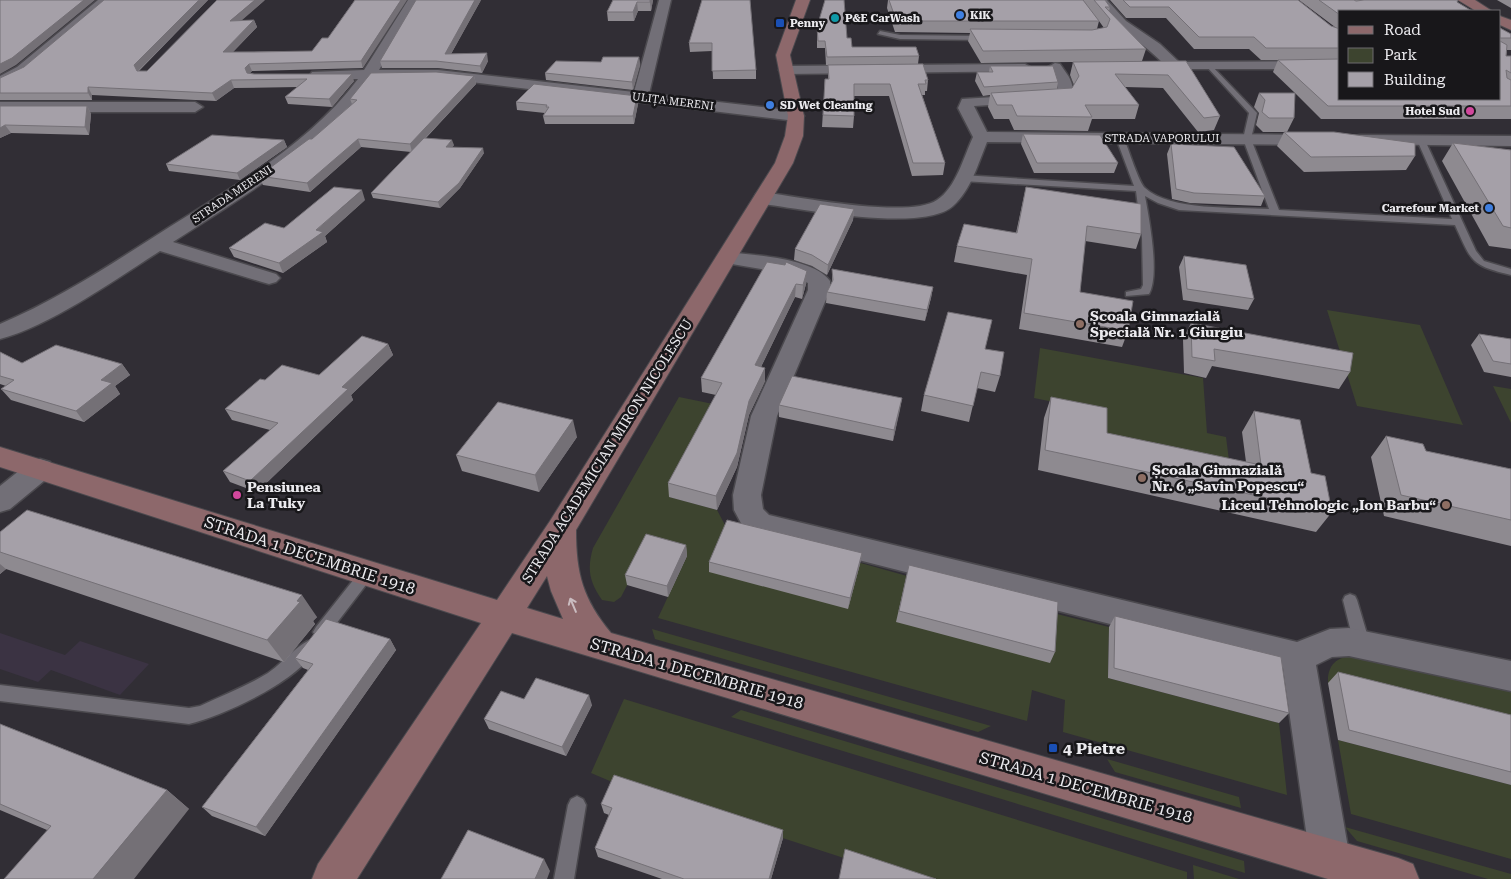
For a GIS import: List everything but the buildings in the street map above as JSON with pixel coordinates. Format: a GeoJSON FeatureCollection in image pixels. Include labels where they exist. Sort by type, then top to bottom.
{"type":"FeatureCollection","features":[{"type":"Feature","properties":{"kind":"street"},"geometry":{"type":"LineString","coordinates":[[0,82],[15,75],[106,0]]}},
{"type":"Feature","properties":{"kind":"street","name":"STRADA MERENI"},"geometry":{"type":"LineString","coordinates":[[0,332],[51,309],[157,244],[263,173],[312,136],[341,109],[371,74],[414,0]]}},
{"type":"Feature","properties":{"kind":"street"},"geometry":{"type":"LineString","coordinates":[[641,97],[665,0]]}},
{"type":"Feature","properties":{"kind":"street","name":"STRADA ACADEMICIAN MIRON NICOLESCU"},"geometry":{"type":"LineString","coordinates":[[333,879],[561,529],[763,198],[790,149],[796,116],[783,55],[803,0]]}},
{"type":"Feature","properties":{"kind":"street"},"geometry":{"type":"LineString","coordinates":[[1100,0],[1121,24],[1156,47],[1175,66]]}},
{"type":"Feature","properties":{"kind":"street"},"geometry":{"type":"LineString","coordinates":[[1465,0],[1483,10]]}},
{"type":"Feature","properties":{"kind":"street"},"geometry":{"type":"LineString","coordinates":[[1140,66],[1338,65]]}},
{"type":"Feature","properties":{"kind":"street"},"geometry":{"type":"LineString","coordinates":[[786,70],[1075,67]]}},
{"type":"Feature","properties":{"kind":"street"},"geometry":{"type":"LineString","coordinates":[[763,198],[894,213],[918,213],[933,210],[945,203],[962,178],[981,137],[966,108],[968,102],[1063,97],[1067,93],[1068,87],[1055,68]]}},
{"type":"Feature","properties":{"kind":"street","name":"ULIȚA MERENI"},"geometry":{"type":"LineString","coordinates":[[304,75],[445,75],[796,116]]}},
{"type":"Feature","properties":{"kind":"street"},"geometry":{"type":"LineString","coordinates":[[0,107],[195,108]]}},
{"type":"Feature","properties":{"kind":"street","name":"STRADA VAPORULUI"},"geometry":{"type":"LineString","coordinates":[[981,137],[1511,141]]}},
{"type":"Feature","properties":{"kind":"street"},"geometry":{"type":"LineString","coordinates":[[157,244],[269,278]]}},
{"type":"Feature","properties":{"kind":"street"},"geometry":{"type":"LineString","coordinates":[[726,258],[799,270],[819,281],[819,290],[764,416],[747,495],[747,506],[754,521],[1298,657],[1335,642],[1362,644],[1511,676]]}},
{"type":"Feature","properties":{"kind":"street","name":"STRADA 1 DECEMBRIE 1918"},"geometry":{"type":"LineString","coordinates":[[0,457],[504,616],[1398,879]]}},
{"type":"Feature","properties":{"kind":"street"},"geometry":{"type":"LineString","coordinates":[[0,501],[40,470]]}},
{"type":"Feature","properties":{"kind":"street"},"geometry":{"type":"LineString","coordinates":[[561,529],[560,566],[568,594],[582,623],[600,644]]}},
{"type":"Feature","properties":{"kind":"street"},"geometry":{"type":"LineString","coordinates":[[1298,657],[1330,859]]}},
{"type":"Feature","properties":{"kind":"lane"},"geometry":{"type":"LineString","coordinates":[[880,32],[900,37],[990,38]]}},
{"type":"Feature","properties":{"kind":"lane"},"geometry":{"type":"LineString","coordinates":[[1209,66],[1253,113],[1248,139],[1275,212]]}},
{"type":"Feature","properties":{"kind":"lane"},"geometry":{"type":"LineString","coordinates":[[1120,138],[1140,189],[1147,238],[1148,285],[1142,294],[1130,294]]}},
{"type":"Feature","properties":{"kind":"lane"},"geometry":{"type":"LineString","coordinates":[[1421,140],[1472,252],[1481,263],[1511,272]]}},
{"type":"Feature","properties":{"kind":"lane"},"geometry":{"type":"LineString","coordinates":[[962,178],[1140,189],[1161,201],[1179,207],[1459,222]]}},
{"type":"Feature","properties":{"kind":"lane"},"geometry":{"type":"LineString","coordinates":[[0,693],[195,715],[291,668],[367,573]]}},
{"type":"Feature","properties":{"kind":"lane"},"geometry":{"type":"LineString","coordinates":[[1350,600],[1362,644]]}},
{"type":"Feature","properties":{"kind":"lane"},"geometry":{"type":"LineString","coordinates":[[564,879],[577,805]]}},
{"type":"Feature","properties":{"kind":"shaded area"},"geometry":{"type":"Polygon","coordinates":[[[0,633],[65,655],[80,641],[149,664],[120,695],[51,670],[38,682],[0,669],[0,633]]]}},
{"type":"Feature","properties":{"kind":"green space"},"geometry":{"type":"Polygon","coordinates":[[[1327,310],[1420,325],[1463,425],[1357,406],[1327,310]]]}},
{"type":"Feature","properties":{"kind":"green space"},"geometry":{"type":"Polygon","coordinates":[[[1040,348],[1203,378],[1207,433],[1226,437],[1231,476],[1106,450],[1107,413],[1034,398],[1040,348]]]}},
{"type":"Feature","properties":{"kind":"green space"},"geometry":{"type":"Polygon","coordinates":[[[1493,386],[1511,389],[1511,423],[1493,386]]]}},
{"type":"Feature","properties":{"kind":"green space"},"geometry":{"type":"Polygon","coordinates":[[[679,397],[718,405],[670,497],[717,510],[725,525],[907,576],[897,622],[1053,613],[1109,627],[1108,678],[1279,723],[1287,795],[1063,732],[1065,700],[1032,690],[1027,721],[658,618],[687,556],[648,545],[621,597],[614,602],[602,600],[594,587],[590,575],[593,548],[679,397]]]}},
{"type":"Feature","properties":{"kind":"green space"},"geometry":{"type":"Polygon","coordinates":[[[652,629],[991,726],[978,732],[655,639],[652,629]]]}},
{"type":"Feature","properties":{"kind":"green space"},"geometry":{"type":"Polygon","coordinates":[[[1357,655],[1511,690],[1511,733],[1509,728],[1328,683],[1330,670],[1335,662],[1345,657],[1357,655]]]}},
{"type":"Feature","properties":{"kind":"green space"},"geometry":{"type":"Polygon","coordinates":[[[624,699],[1187,872],[1187,879],[908,879],[617,784],[591,773],[624,699]]]}},
{"type":"Feature","properties":{"kind":"green space"},"geometry":{"type":"Polygon","coordinates":[[[741,710],[1244,861],[1245,873],[731,717],[741,710]]]}},
{"type":"Feature","properties":{"kind":"green space"},"geometry":{"type":"Polygon","coordinates":[[[1338,740],[1511,785],[1511,859],[1351,814],[1338,740]]]}},
{"type":"Feature","properties":{"kind":"green space"},"geometry":{"type":"Polygon","coordinates":[[[1107,759],[1239,797],[1241,808],[1115,772],[1107,759]]]}},
{"type":"Feature","properties":{"kind":"green space"},"geometry":{"type":"Polygon","coordinates":[[[1345,827],[1511,874],[1511,879],[1488,879],[1357,841],[1345,827]]]}},
{"type":"Feature","properties":{"kind":"green space"},"geometry":{"type":"Polygon","coordinates":[[[1193,865],[1239,879],[1194,879],[1193,865]]]}},
{"type":"Feature","properties":{"kind":"place","name":"KiK"},"geometry":{"type":"Point","coordinates":[960,15]}},
{"type":"Feature","properties":{"kind":"place","name":"P&E CarWash"},"geometry":{"type":"Point","coordinates":[835,18]}},
{"type":"Feature","properties":{"kind":"place","name":"Penny"},"geometry":{"type":"Point","coordinates":[780,23]}},
{"type":"Feature","properties":{"kind":"place","name":"SD Wet Cleaning"},"geometry":{"type":"Point","coordinates":[770,105]}},
{"type":"Feature","properties":{"kind":"place","name":"Hotel Sud"},"geometry":{"type":"Point","coordinates":[1470,111]}},
{"type":"Feature","properties":{"kind":"place","name":"Carrefour Market"},"geometry":{"type":"Point","coordinates":[1489,208]}},
{"type":"Feature","properties":{"kind":"place","name":"Școala Gimnazială Specială Nr. 1 Giurgiu"},"geometry":{"type":"Point","coordinates":[1080,324]}},
{"type":"Feature","properties":{"kind":"place","name":"Școala Gimnazială Nr. 6 „Savin Popescu“"},"geometry":{"type":"Point","coordinates":[1142,478]}},
{"type":"Feature","properties":{"kind":"place","name":"Pensiunea La Tuky"},"geometry":{"type":"Point","coordinates":[237,495]}},
{"type":"Feature","properties":{"kind":"place","name":"Liceul Tehnologic „Ion Barbu“"},"geometry":{"type":"Point","coordinates":[1446,505]}},
{"type":"Feature","properties":{"kind":"place","name":"4 Pietre"},"geometry":{"type":"Point","coordinates":[1053,748]}}]}
